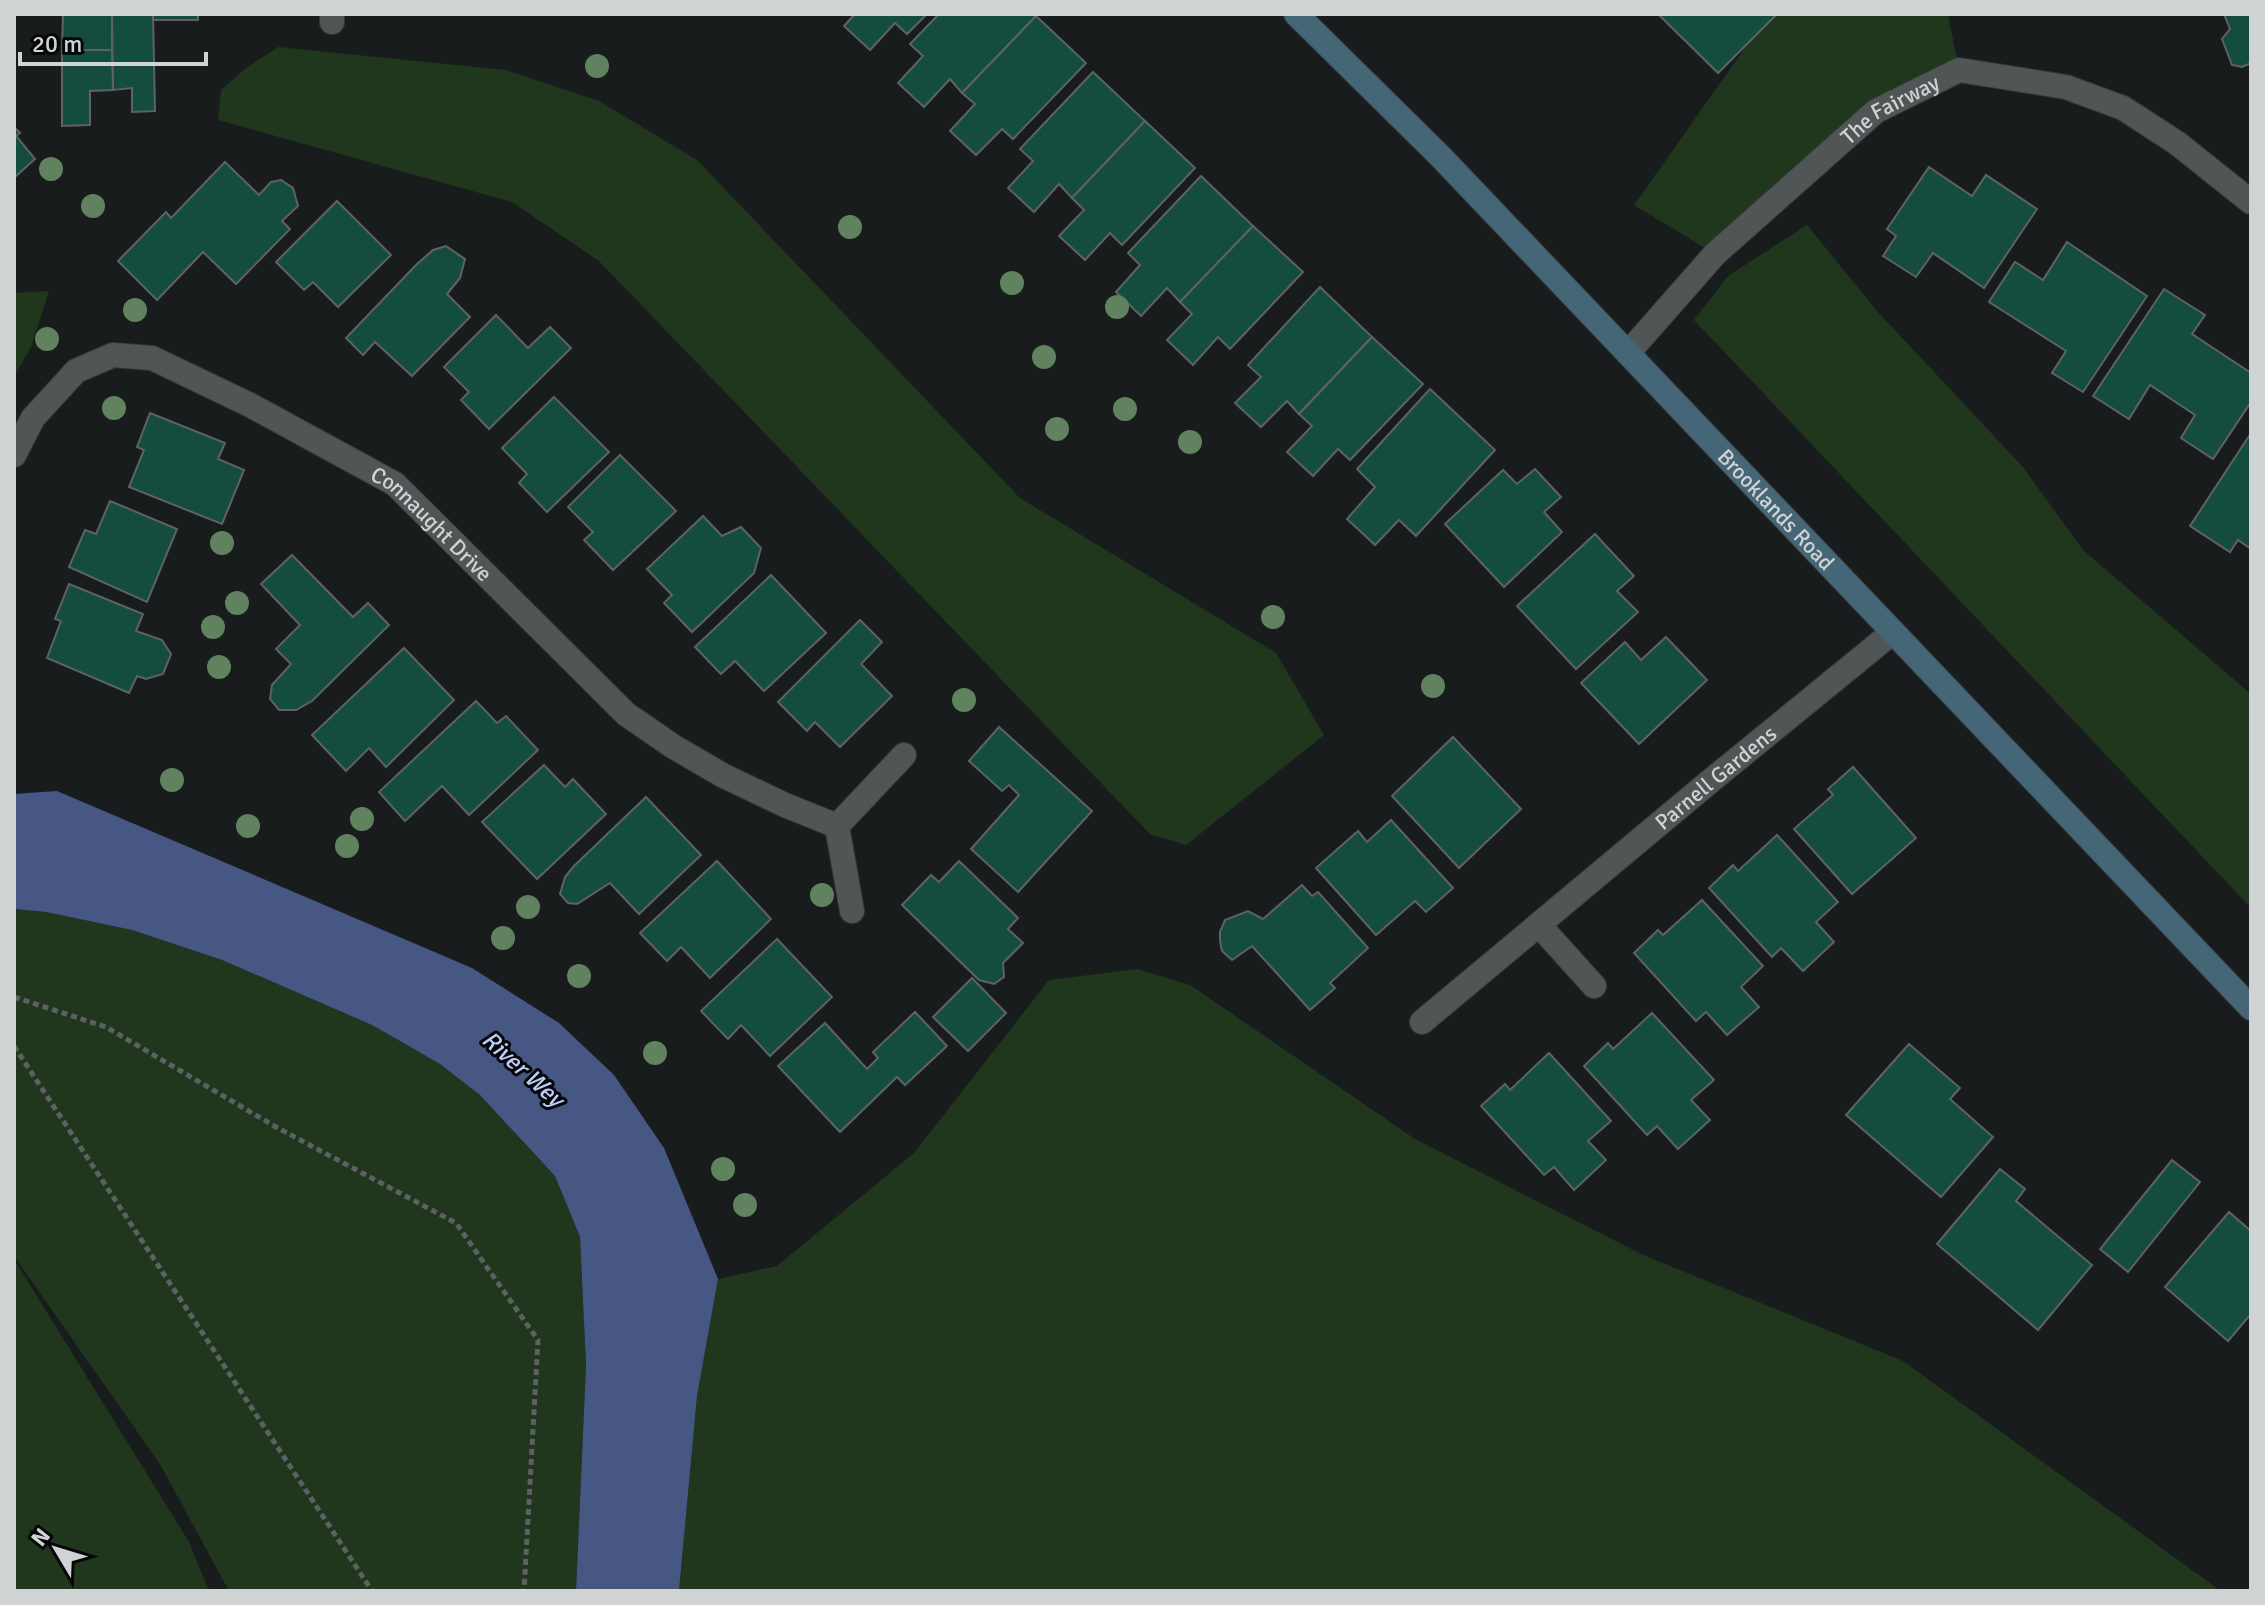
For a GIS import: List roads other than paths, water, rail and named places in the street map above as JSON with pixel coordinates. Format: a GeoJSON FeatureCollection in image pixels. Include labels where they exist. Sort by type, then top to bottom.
{"type":"FeatureCollection","features":[{"type":"Feature","properties":{"kind":"main road","name":"Brooklands Road"},"geometry":{"type":"LineString","coordinates":[[1296,14],[1441,157],[2251,1008]]}},
{"type":"Feature","properties":{"kind":"street","name":"The Fairway"},"geometry":{"type":"LineString","coordinates":[[1628,353],[1715,254],[1876,111],[1959,70],[2066,87],[2123,108],[2177,143],[2251,202]]}},
{"type":"Feature","properties":{"kind":"street","name":"Connaught Drive"},"geometry":{"type":"LineString","coordinates":[[14,455],[33,418],[76,371],[113,355],[152,358],[250,405],[395,484],[626,714],[724,776],[837,826]]}},
{"type":"Feature","properties":{"kind":"street","name":"Parnell Gardens"},"geometry":{"type":"LineString","coordinates":[[1422,1022],[1893,632]]}},
{"type":"Feature","properties":{"kind":"street"},"geometry":{"type":"LineString","coordinates":[[852,911],[837,826],[904,755]]}},
{"type":"Feature","properties":{"kind":"street"},"geometry":{"type":"LineString","coordinates":[[1539,925],[1594,986]]}},
{"type":"Feature","properties":{"kind":"water","name":"River Wey"},"geometry":{"type":"Polygon","coordinates":[[[57,791],[472,968],[559,1023],[614,1075],[664,1148],[718,1279],[697,1396],[679,1591],[576,1591],[586,1365],[580,1237],[555,1176],[480,1095],[440,1064],[372,1025],[222,960],[132,930],[46,912],[14,909],[14,794],[57,791]]]}}]}
